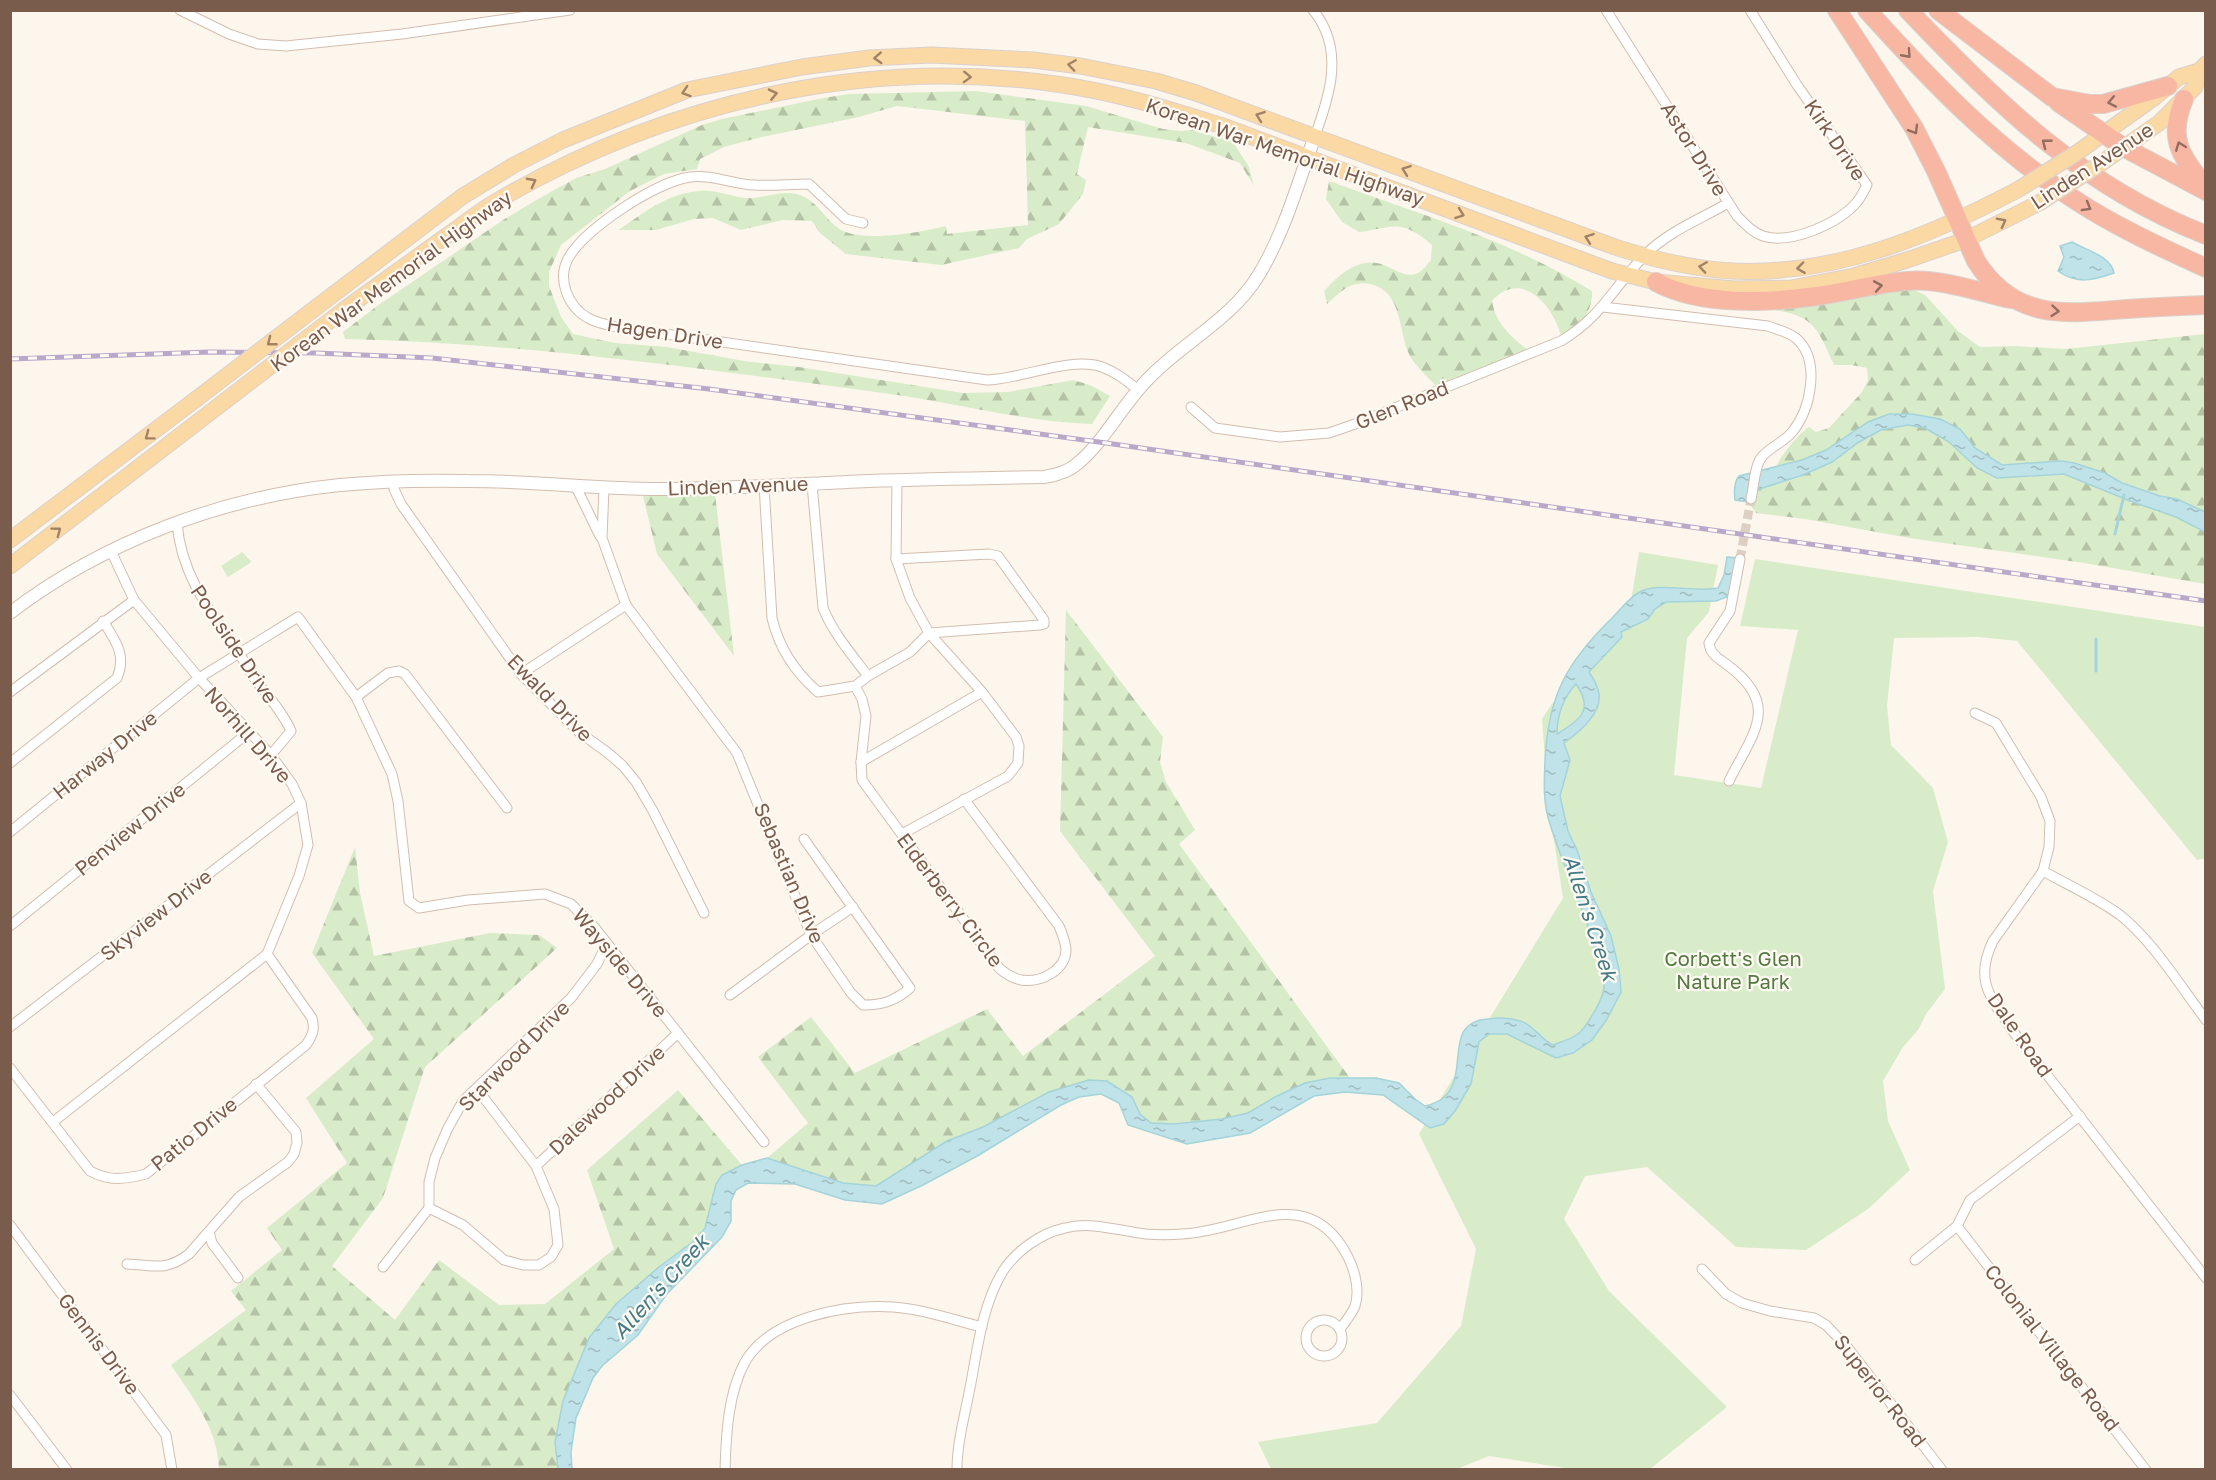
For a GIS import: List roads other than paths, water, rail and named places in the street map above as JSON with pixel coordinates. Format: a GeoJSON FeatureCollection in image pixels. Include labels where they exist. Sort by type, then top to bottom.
{"type":"FeatureCollection","features":[{"type":"Feature","properties":{"kind":"highway"},"geometry":{"type":"LineString","coordinates":[[1837,10],[1914,128],[1936,171],[1965,240],[1984,274],[1994,284],[2018,301],[2033,308],[2063,312],[2205,305]]}},
{"type":"Feature","properties":{"kind":"highway"},"geometry":{"type":"LineString","coordinates":[[1867,10],[1919,68],[2018,159],[2072,198],[2140,238],[2205,268]]}},
{"type":"Feature","properties":{"kind":"highway"},"geometry":{"type":"LineString","coordinates":[[1908,10],[1981,86],[2060,154],[2115,191],[2186,228],[2205,235]]}},
{"type":"Feature","properties":{"kind":"highway"},"geometry":{"type":"LineString","coordinates":[[1938,10],[2052,97],[2123,147],[2205,189]]}},
{"type":"Feature","properties":{"kind":"highway"},"geometry":{"type":"LineString","coordinates":[[2052,97],[2103,104],[2168,86]]}},
{"type":"Feature","properties":{"kind":"highway"},"geometry":{"type":"LineString","coordinates":[[2184,99],[2177,116],[2175,132],[2179,148],[2205,189]]}},
{"type":"Feature","properties":{"kind":"highway"},"geometry":{"type":"LineString","coordinates":[[1656,282],[1672,291],[1752,301],[1815,296],[1908,280],[1940,283],[2018,301]]}},
{"type":"Feature","properties":{"kind":"main road","name":"Korean War Memorial Highway"},"geometry":{"type":"LineString","coordinates":[[10,540],[463,196],[514,165],[563,140],[687,90],[802,67],[869,58],[978,56],[1069,65],[1156,81],[1315,136],[1615,247],[1680,264],[1730,271],[1800,269],[1831,264],[1885,249],[1957,221]]}},
{"type":"Feature","properties":{"kind":"main road","name":"Linden Avenue"},"geometry":{"type":"LineString","coordinates":[[1957,221],[2019,189],[2104,134],[2179,77],[2202,68]]}},
{"type":"Feature","properties":{"kind":"main road","name":"Linden Avenue"},"geometry":{"type":"LineString","coordinates":[[1965,240],[2039,203],[2159,123],[2195,87],[2202,68]]}},
{"type":"Feature","properties":{"kind":"main road","name":"Korean War Memorial Highway"},"geometry":{"type":"LineString","coordinates":[[10,566],[345,309],[493,203],[584,155],[651,127],[722,106],[798,88],[874,78],[947,76],[1061,84],[1098,91],[1166,108],[1307,157],[1625,276],[1656,282],[1734,289],[1791,288],[1854,276],[1965,240]]}},
{"type":"Feature","properties":{"kind":"street"},"geometry":{"type":"LineString","coordinates":[[180,10],[258,44],[286,46],[402,34],[570,10]]}},
{"type":"Feature","properties":{"kind":"street"},"geometry":{"type":"LineString","coordinates":[[1313,10],[1325,30],[1330,45],[1333,73],[1315,136]]}},
{"type":"Feature","properties":{"kind":"street","name":"Astor Drive"},"geometry":{"type":"LineString","coordinates":[[1606,10],[1728,203],[1663,240],[1644,255]]}},
{"type":"Feature","properties":{"kind":"street","name":"Kirk Drive"},"geometry":{"type":"LineString","coordinates":[[1728,203],[1749,229],[1778,238],[1793,237],[1829,223],[1845,213],[1859,200],[1867,185],[1797,85],[1750,10]]}},
{"type":"Feature","properties":{"kind":"street","name":"Linden Avenue"},"geometry":{"type":"LineString","coordinates":[[10,613],[54,583],[111,551],[177,523],[283,493],[340,485],[469,481],[658,489],[1057,475],[1072,468],[1090,452],[1138,390],[1165,363],[1228,312],[1244,296],[1269,256],[1315,136]]}},
{"type":"Feature","properties":{"kind":"street","name":"Hagen Drive"},"geometry":{"type":"LineString","coordinates":[[863,223],[846,219],[809,184],[753,185],[690,177],[645,195],[602,224],[569,257],[564,269],[563,280],[569,298],[579,312],[589,319],[616,327],[987,380],[1006,379],[1086,364],[1113,372],[1138,390]]}},
{"type":"Feature","properties":{"kind":"street","name":"Glen Road"},"geometry":{"type":"LineString","coordinates":[[1191,407],[1215,428],[1280,437],[1329,433],[1561,341],[1587,324],[1603,308],[1625,276],[1644,255]]}},
{"type":"Feature","properties":{"kind":"street"},"geometry":{"type":"LineString","coordinates":[[1603,308],[1768,326],[1789,333],[1803,346],[1810,362],[1811,387],[1801,417],[1789,436],[1762,458],[1752,496]]}},
{"type":"Feature","properties":{"kind":"street"},"geometry":{"type":"LineString","coordinates":[[897,480],[896,559],[910,598],[929,633],[982,692],[1017,737],[1020,754],[1014,770],[1008,776],[902,834]]}},
{"type":"Feature","properties":{"kind":"street","name":"Ewald Drive"},"geometry":{"type":"LineString","coordinates":[[394,482],[394,489],[401,504],[521,674],[579,732],[623,766],[636,782],[704,913]]}},
{"type":"Feature","properties":{"kind":"street"},"geometry":{"type":"LineString","coordinates":[[812,484],[823,608],[827,619],[868,676]]}},
{"type":"Feature","properties":{"kind":"street"},"geometry":{"type":"LineString","coordinates":[[764,485],[772,618],[775,630],[804,681],[818,692],[855,686],[910,651],[929,633],[1044,624],[1044,620],[998,556],[989,554],[896,559]]}},
{"type":"Feature","properties":{"kind":"street","name":"Sebastian Drive"},"geometry":{"type":"LineString","coordinates":[[576,487],[602,538],[626,605],[738,753],[811,935],[851,993],[863,1005],[888,1003],[897,999],[910,988],[804,839]]}},
{"type":"Feature","properties":{"kind":"street","name":"Sebastian Drive"},"geometry":{"type":"LineString","coordinates":[[602,538],[604,488]]}},
{"type":"Feature","properties":{"kind":"street","name":"Poolside Drive"},"geometry":{"type":"LineString","coordinates":[[177,523],[178,538],[188,573],[199,596],[285,718],[291,731],[271,756]]}},
{"type":"Feature","properties":{"kind":"street","name":"Norhill Drive"},"geometry":{"type":"LineString","coordinates":[[53,1122],[267,954],[299,876],[308,844],[301,803],[292,784],[271,756],[199,678],[134,600],[111,551]]}},
{"type":"Feature","properties":{"kind":"street"},"geometry":{"type":"LineString","coordinates":[[1729,782],[1754,736],[1758,721],[1757,706],[1749,684],[1716,657],[1710,650],[1709,643],[1730,611],[1740,559]]}},
{"type":"Feature","properties":{"kind":"street"},"geometry":{"type":"LineString","coordinates":[[10,692],[134,600]]}},
{"type":"Feature","properties":{"kind":"street"},"geometry":{"type":"LineString","coordinates":[[521,674],[626,605]]}},
{"type":"Feature","properties":{"kind":"street","name":"Wayside Drive"},"geometry":{"type":"LineString","coordinates":[[238,652],[298,617],[356,697],[392,774],[398,801],[409,901],[420,908],[478,899],[545,894],[571,904],[595,928],[764,1142]]}},
{"type":"Feature","properties":{"kind":"street"},"geometry":{"type":"LineString","coordinates":[[10,764],[117,678],[122,668],[120,648],[103,621]]}},
{"type":"Feature","properties":{"kind":"street","name":"Harway Drive"},"geometry":{"type":"LineString","coordinates":[[10,832],[199,678],[238,652]]}},
{"type":"Feature","properties":{"kind":"street"},"geometry":{"type":"LineString","coordinates":[[356,697],[388,673],[399,671],[405,674],[507,808]]}},
{"type":"Feature","properties":{"kind":"street","name":"Elderberry Circle"},"geometry":{"type":"LineString","coordinates":[[855,686],[862,699],[866,716],[861,762],[862,780],[1000,969],[1022,980],[1035,980],[1048,976],[1064,960],[1066,949],[1059,926],[964,799]]}},
{"type":"Feature","properties":{"kind":"street"},"geometry":{"type":"LineString","coordinates":[[861,762],[982,692]]}},
{"type":"Feature","properties":{"kind":"street","name":"Dale Road"},"geometry":{"type":"LineString","coordinates":[[1975,713],[1996,723],[2041,797],[2047,810],[2051,832],[2043,871],[1993,940],[1985,961],[1984,982],[1989,996],[2012,1030],[2205,1278]]}},
{"type":"Feature","properties":{"kind":"street","name":"Penview Drive"},"geometry":{"type":"LineString","coordinates":[[10,926],[249,732]]}},
{"type":"Feature","properties":{"kind":"street","name":"Skyview Drive"},"geometry":{"type":"LineString","coordinates":[[10,1027],[301,803]]}},
{"type":"Feature","properties":{"kind":"street"},"geometry":{"type":"LineString","coordinates":[[2043,871],[2118,913],[2130,923],[2149,944],[2205,1020]]}},
{"type":"Feature","properties":{"kind":"street"},"geometry":{"type":"LineString","coordinates":[[730,995],[811,935],[853,908]]}},
{"type":"Feature","properties":{"kind":"street","name":"Starwood Drive"},"geometry":{"type":"LineString","coordinates":[[429,1208],[429,1182],[435,1158],[463,1101],[571,998],[597,964],[607,943]]}},
{"type":"Feature","properties":{"kind":"street","name":"Patio Drive"},"geometry":{"type":"LineString","coordinates":[[10,1068],[90,1171],[102,1178],[115,1180],[146,1174],[256,1083],[306,1045],[312,1036],[314,1027],[312,1018],[267,954]]}},
{"type":"Feature","properties":{"kind":"street","name":"Dalewood Drive"},"geometry":{"type":"LineString","coordinates":[[536,1166],[678,1033]]}},
{"type":"Feature","properties":{"kind":"street"},"geometry":{"type":"LineString","coordinates":[[127,1264],[161,1268],[171,1266],[189,1254],[239,1197],[288,1162],[294,1154],[297,1143],[296,1132],[256,1083]]}},
{"type":"Feature","properties":{"kind":"street"},"geometry":{"type":"LineString","coordinates":[[383,1267],[429,1208],[463,1225],[504,1260],[539,1265],[551,1257],[558,1245],[554,1209],[536,1166],[477,1089]]}},
{"type":"Feature","properties":{"kind":"street"},"geometry":{"type":"LineString","coordinates":[[1915,1260],[1957,1226],[1970,1200],[2080,1116]]}},
{"type":"Feature","properties":{"kind":"street"},"geometry":{"type":"LineString","coordinates":[[957,1470],[958,1447],[982,1327],[1003,1271],[1032,1243],[1065,1228],[1083,1225],[1104,1226],[1146,1234],[1186,1234],[1207,1231],[1267,1215],[1298,1216],[1319,1224],[1341,1245],[1353,1270],[1357,1288],[1355,1306],[1340,1329],[1342,1341],[1337,1351],[1321,1356],[1315,1354],[1307,1345],[1309,1327],[1319,1320],[1332,1321],[1340,1329]]}},
{"type":"Feature","properties":{"kind":"street","name":"Gennis Drive"},"geometry":{"type":"LineString","coordinates":[[10,1225],[166,1435],[172,1470]]}},
{"type":"Feature","properties":{"kind":"street","name":"Colonial Village Road"},"geometry":{"type":"LineString","coordinates":[[1957,1226],[2146,1470]]}},
{"type":"Feature","properties":{"kind":"street"},"geometry":{"type":"LineString","coordinates":[[209,1232],[212,1243],[238,1278]]}},
{"type":"Feature","properties":{"kind":"street","name":"Superior Road"},"geometry":{"type":"LineString","coordinates":[[1702,1269],[1726,1294],[1742,1303],[1770,1311],[1814,1318],[1826,1325],[1848,1348],[1942,1470]]}},
{"type":"Feature","properties":{"kind":"street"},"geometry":{"type":"LineString","coordinates":[[726,1470],[732,1404],[745,1362],[756,1348],[789,1325],[837,1310],[868,1306],[896,1307],[982,1327]]}},
{"type":"Feature","properties":{"kind":"street"},"geometry":{"type":"LineString","coordinates":[[10,1395],[67,1470]]}},
{"type":"Feature","properties":{"kind":"water"},"geometry":{"type":"Polygon","coordinates":[[[2072,242],[2103,258],[2112,267],[2114,273],[2099,278],[2079,280],[2058,271],[2064,257],[2060,246],[2072,242]]]}},
{"type":"Feature","properties":{"kind":"water"},"geometry":{"type":"Polygon","coordinates":[[[1889,414],[1912,414],[1940,419],[1960,429],[1975,448],[2002,465],[2061,461],[2074,463],[2105,473],[2122,483],[2160,496],[2177,499],[2205,512],[2205,532],[2176,517],[2064,474],[1997,478],[1977,468],[1949,442],[1925,428],[1908,425],[1881,430],[1859,442],[1832,462],[1803,475],[1750,492],[1748,502],[1735,500],[1736,481],[1739,476],[1802,460],[1826,450],[1868,422],[1889,414]]]}},
{"type":"Feature","properties":{"kind":"water","name":"Allen's Creek"},"geometry":{"type":"Polygon","coordinates":[[[1727,557],[1738,558],[1731,591],[1727,597],[1716,601],[1666,602],[1655,609],[1648,619],[1621,632],[1622,637],[1589,672],[1598,691],[1597,709],[1588,722],[1564,743],[1570,760],[1560,796],[1568,831],[1591,892],[1611,936],[1619,969],[1621,992],[1607,1019],[1592,1040],[1573,1053],[1556,1058],[1507,1034],[1489,1034],[1479,1042],[1471,1084],[1455,1111],[1444,1124],[1430,1128],[1383,1095],[1345,1092],[1314,1096],[1250,1133],[1187,1144],[1128,1125],[1119,1103],[1101,1094],[1079,1097],[1061,1105],[979,1155],[882,1204],[845,1200],[795,1184],[748,1183],[736,1190],[731,1201],[731,1221],[722,1237],[666,1295],[638,1335],[602,1366],[593,1378],[576,1418],[571,1452],[572,1469],[558,1469],[555,1442],[563,1401],[589,1338],[616,1304],[659,1267],[698,1238],[705,1228],[716,1184],[722,1175],[742,1165],[767,1158],[843,1183],[876,1186],[947,1141],[983,1127],[1049,1092],[1089,1080],[1107,1081],[1132,1097],[1140,1114],[1151,1123],[1174,1124],[1222,1119],[1248,1113],[1305,1083],[1330,1078],[1376,1078],[1399,1083],[1425,1106],[1442,1099],[1452,1087],[1463,1032],[1472,1023],[1488,1019],[1516,1020],[1529,1025],[1553,1045],[1578,1034],[1598,1005],[1604,984],[1588,926],[1546,809],[1544,777],[1547,738],[1555,699],[1571,666],[1583,650],[1635,595],[1646,590],[1665,587],[1718,588],[1724,575],[1727,557]],[[1576,684],[1564,701],[1557,734],[1582,714],[1584,701],[1576,684]]]}},
{"type":"Feature","properties":{"kind":"waterway"},"geometry":{"type":"LineString","coordinates":[[2115,534],[2124,495]]}},
{"type":"Feature","properties":{"kind":"waterway"},"geometry":{"type":"LineString","coordinates":[[2096,639],[2096,671]]}},
{"type":"Feature","properties":{"kind":"tunnel"},"geometry":{"type":"LineString","coordinates":[[1740,559],[1751,499]]}},
{"type":"Feature","properties":{"kind":"railway"},"geometry":{"type":"LineString","coordinates":[[10,359],[210,352],[316,353],[432,358],[709,389],[1106,443],[2206,601]]}},
{"type":"Feature","properties":{"kind":"park label","name":"Corbett's Glen Nature Park"},"geometry":{"type":"Point","coordinates":[1733,970]}}]}
